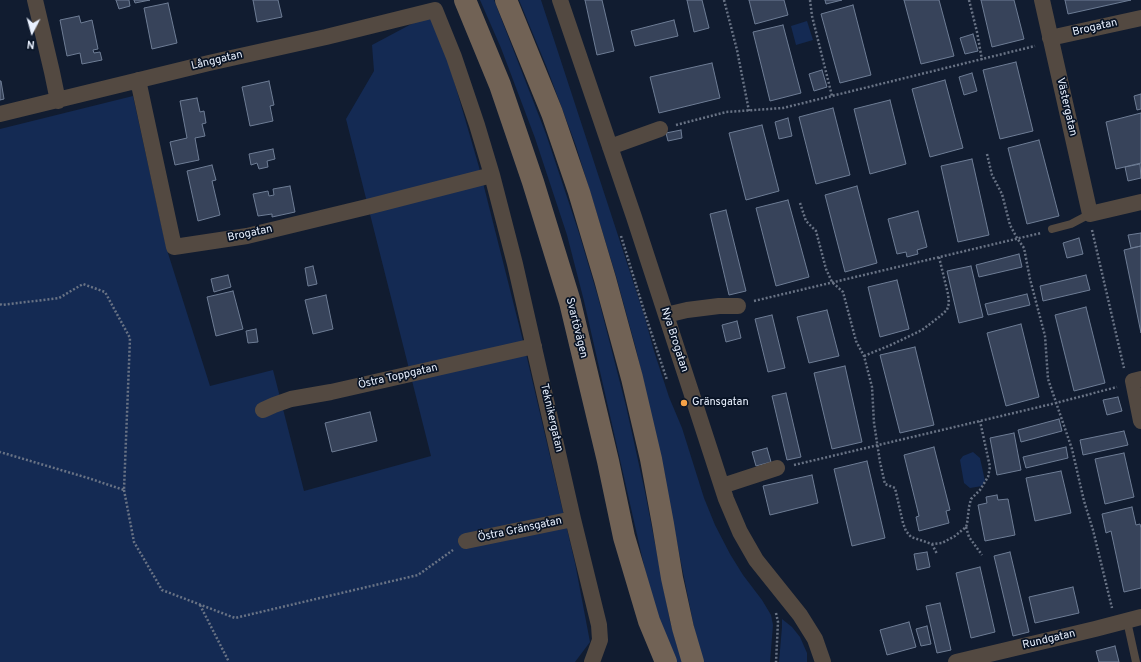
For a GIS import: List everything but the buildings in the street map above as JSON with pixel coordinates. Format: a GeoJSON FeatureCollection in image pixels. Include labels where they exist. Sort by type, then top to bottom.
{"type":"FeatureCollection","features":[{"type":"Feature","properties":{"kind":"main road","name":"Svartövägen"},"geometry":{"type":"LineString","coordinates":[[465,0],[500,85],[533,182],[570,302],[608,461],[624,537],[649,620],[666,662]]}},
{"type":"Feature","properties":{"kind":"main road"},"geometry":{"type":"LineString","coordinates":[[506,0],[552,113],[605,279],[632,378],[651,459],[672,578],[683,628],[693,662]]}},
{"type":"Feature","properties":{"kind":"street"},"geometry":{"type":"LineString","coordinates":[[35,0],[58,101]]}},
{"type":"Feature","properties":{"kind":"street","name":"Nya Brogatan"},"geometry":{"type":"LineString","coordinates":[[560,0],[634,217],[722,486],[740,532],[756,560],[800,615],[815,639],[823,662]]}},
{"type":"Feature","properties":{"kind":"street","name":"Västergatan"},"geometry":{"type":"LineString","coordinates":[[1042,0],[1046,42],[1090,214]]}},
{"type":"Feature","properties":{"kind":"street","name":"Långgatan"},"geometry":{"type":"LineString","coordinates":[[0,114],[434,10]]}},
{"type":"Feature","properties":{"kind":"street","name":"Teknikergatan"},"geometry":{"type":"LineString","coordinates":[[434,10],[454,57],[477,125],[492,174],[515,264],[573,519],[599,625],[600,640],[592,662]]}},
{"type":"Feature","properties":{"kind":"street","name":"Brogatan"},"geometry":{"type":"LineString","coordinates":[[1046,42],[1141,18]]}},
{"type":"Feature","properties":{"kind":"street","name":"Brogatan"},"geometry":{"type":"LineString","coordinates":[[138,80],[174,247],[247,236],[371,206],[492,174]]}},
{"type":"Feature","properties":{"kind":"street"},"geometry":{"type":"LineString","coordinates":[[610,147],[660,129]]}},
{"type":"Feature","properties":{"kind":"street"},"geometry":{"type":"LineString","coordinates":[[1090,214],[1141,202]]}},
{"type":"Feature","properties":{"kind":"street"},"geometry":{"type":"LineString","coordinates":[[666,315],[687,310],[719,306],[738,306]]}},
{"type":"Feature","properties":{"kind":"street","name":"Östra Toppgatan"},"geometry":{"type":"LineString","coordinates":[[263,410],[291,399],[331,392],[534,346]]}},
{"type":"Feature","properties":{"kind":"street"},"geometry":{"type":"LineString","coordinates":[[1132,382],[1141,421]]}},
{"type":"Feature","properties":{"kind":"street"},"geometry":{"type":"LineString","coordinates":[[722,486],[777,468]]}},
{"type":"Feature","properties":{"kind":"street","name":"Östra Gränsgatan"},"geometry":{"type":"LineString","coordinates":[[466,541],[573,519]]}},
{"type":"Feature","properties":{"kind":"street","name":"Rundgatan"},"geometry":{"type":"LineString","coordinates":[[956,662],[1134,619]]}},
{"type":"Feature","properties":{"kind":"lane"},"geometry":{"type":"LineString","coordinates":[[1052,230],[1071,224],[1090,214]]}},
{"type":"Feature","properties":{"kind":"lane"},"geometry":{"type":"LineString","coordinates":[[1134,619],[1136,662]]}},
{"type":"Feature","properties":{"kind":"path"},"geometry":{"type":"LineString","coordinates":[[724,0],[737,50],[749,111]]}},
{"type":"Feature","properties":{"kind":"path"},"geometry":{"type":"LineString","coordinates":[[810,0],[812,16],[832,96]]}},
{"type":"Feature","properties":{"kind":"path"},"geometry":{"type":"LineString","coordinates":[[969,0],[982,60]]}},
{"type":"Feature","properties":{"kind":"path"},"geometry":{"type":"LineString","coordinates":[[660,129],[726,112],[783,108],[982,60],[1046,42]]}},
{"type":"Feature","properties":{"kind":"path"},"geometry":{"type":"LineString","coordinates":[[987,154],[992,175],[1002,194],[1010,225],[1024,248],[1045,336],[1048,379],[1072,448],[1084,501],[1093,530],[1113,612]]}},
{"type":"Feature","properties":{"kind":"path"},"geometry":{"type":"LineString","coordinates":[[800,203],[806,221],[816,231],[826,269],[832,282],[843,292],[856,341],[864,356],[872,387],[874,423],[885,484],[895,488],[906,531],[911,537],[932,544],[947,541],[956,536],[966,527]]}},
{"type":"Feature","properties":{"kind":"path"},"geometry":{"type":"LineString","coordinates":[[777,468],[1110,390],[1132,382],[1125,372],[1090,214]]}},
{"type":"Feature","properties":{"kind":"path"},"geometry":{"type":"LineString","coordinates":[[738,306],[751,301],[1052,230]]}},
{"type":"Feature","properties":{"kind":"path"},"geometry":{"type":"LineString","coordinates":[[864,356],[922,330],[947,310],[949,304],[948,294],[938,257]]}},
{"type":"Feature","properties":{"kind":"path"},"geometry":{"type":"LineString","coordinates":[[0,304],[59,298],[83,284],[105,292],[130,338],[124,490],[134,542],[162,590],[235,618],[418,575],[466,541]]}},
{"type":"Feature","properties":{"kind":"path"},"geometry":{"type":"LineString","coordinates":[[980,421],[990,467],[988,477],[980,490],[971,499],[966,527],[969,537],[982,555]]}},
{"type":"Feature","properties":{"kind":"path"},"geometry":{"type":"LineString","coordinates":[[0,452],[124,490]]}},
{"type":"Feature","properties":{"kind":"path"},"geometry":{"type":"LineString","coordinates":[[932,544],[937,554]]}},
{"type":"Feature","properties":{"kind":"path"},"geometry":{"type":"LineString","coordinates":[[200,605],[229,662]]}},
{"type":"Feature","properties":{"kind":"shaded area"},"geometry":{"type":"Polygon","coordinates":[[[480,0],[494,0],[546,134],[579,233],[598,297],[626,406],[645,492],[670,621],[683,662],[674,662],[650,592],[584,301],[567,235],[535,138],[501,48],[480,0]]]}},
{"type":"Feature","properties":{"kind":"shaded area"},"geometry":{"type":"Polygon","coordinates":[[[519,0],[541,0],[645,318],[669,397],[682,428],[704,498],[715,525],[730,554],[771,615],[773,625],[770,662],[703,662],[696,637],[667,493],[665,476],[636,349],[616,276],[576,146],[547,68],[519,0]]]}},
{"type":"Feature","properties":{"kind":"shaded area"},"geometry":{"type":"Polygon","coordinates":[[[434,12],[479,167],[524,345],[575,563],[590,642],[575,662],[0,662],[0,129],[133,96],[167,250],[210,386],[273,370],[304,491],[431,456],[346,119],[374,71],[372,45],[434,12]]]}},
{"type":"Feature","properties":{"kind":"shaded area"},"geometry":{"type":"Polygon","coordinates":[[[807,21],[813,40],[796,45],[791,26],[807,21]]]}},
{"type":"Feature","properties":{"kind":"shaded area"},"geometry":{"type":"Polygon","coordinates":[[[973,452],[980,458],[985,481],[982,486],[970,488],[964,483],[960,460],[963,456],[973,452]]]}},
{"type":"Feature","properties":{"kind":"shaded area"},"geometry":{"type":"Polygon","coordinates":[[[782,619],[792,627],[800,637],[807,653],[807,662],[779,662],[782,619]]]}},
{"type":"Feature","properties":{"kind":"place","name":"Gränsgatan"},"geometry":{"type":"Point","coordinates":[684,403]}}]}
